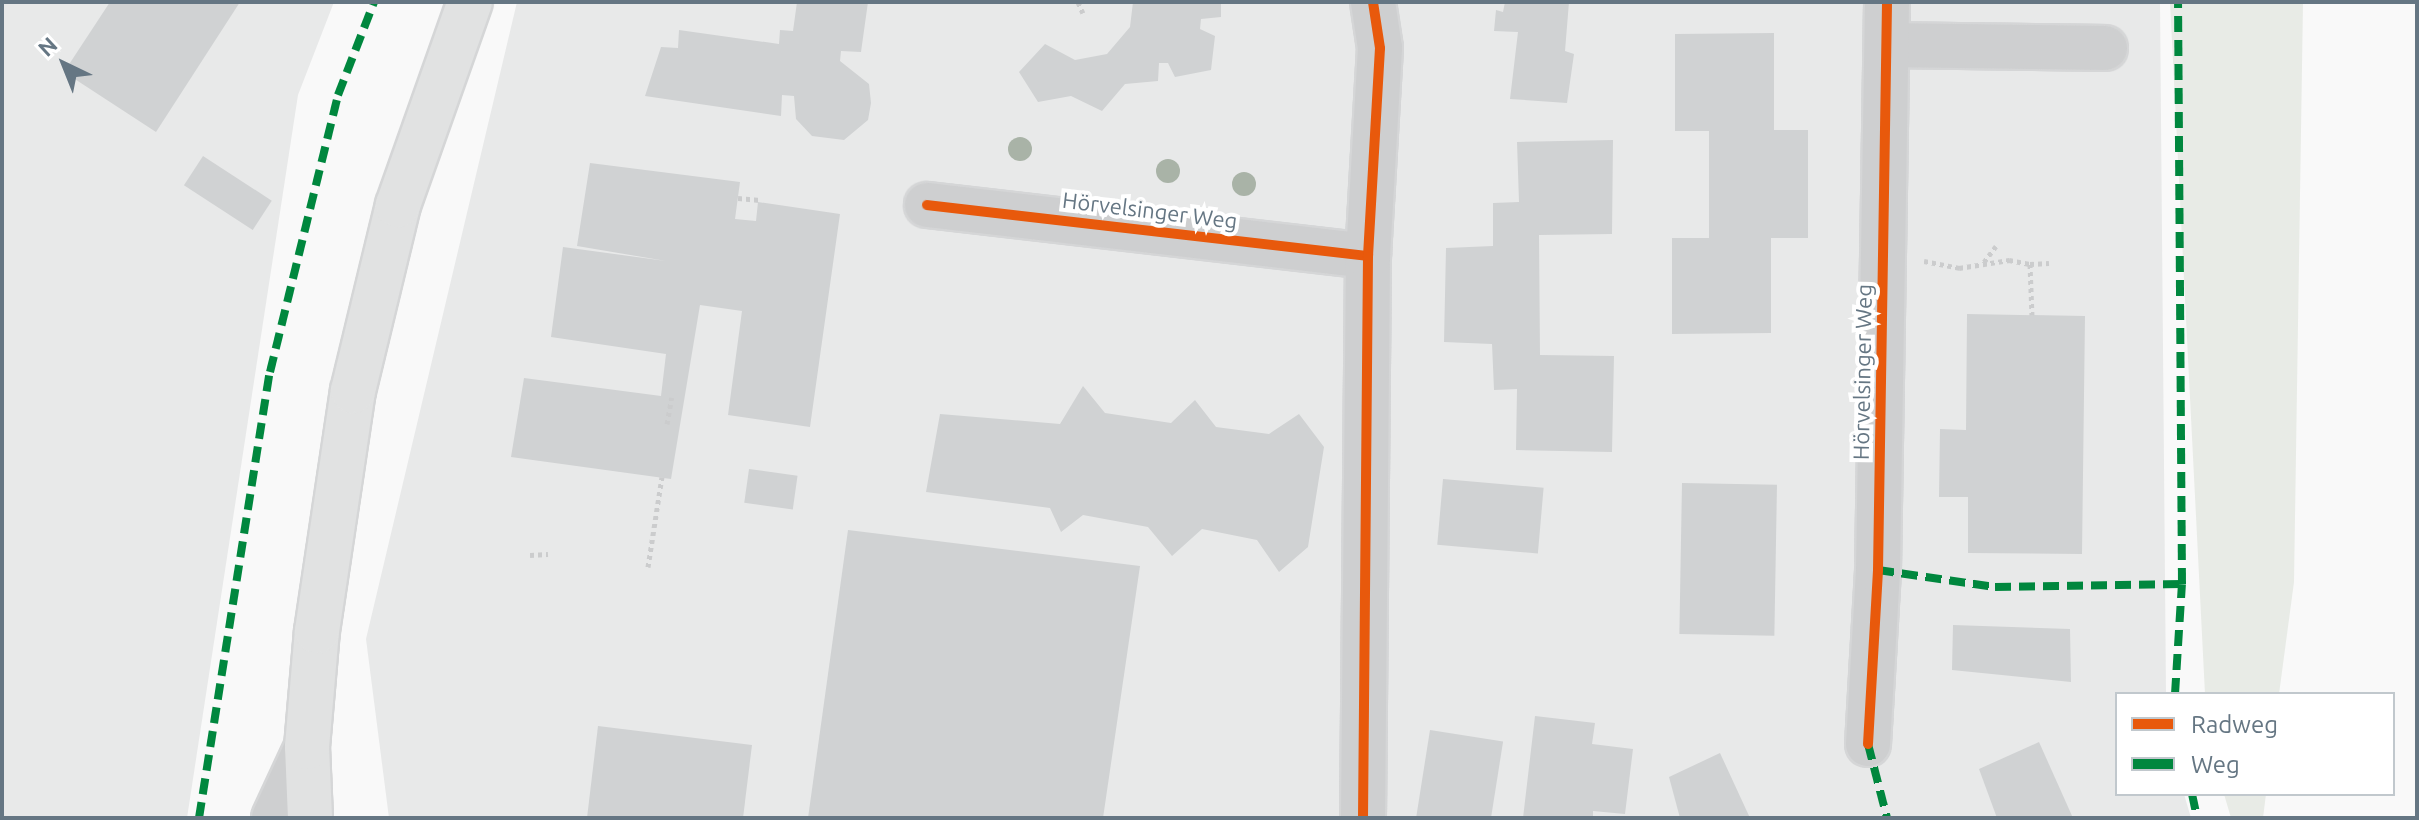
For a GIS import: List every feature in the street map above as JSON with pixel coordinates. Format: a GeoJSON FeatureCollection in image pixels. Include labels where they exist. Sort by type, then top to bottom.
{"type":"FeatureCollection","features":[{"type":"Feature","properties":{"kind":"main road"},"geometry":{"type":"LineString","coordinates":[[310,818],[307,747],[317,631],[353,391],[398,205],[470,2]]}},
{"type":"Feature","properties":{"kind":"street"},"geometry":{"type":"LineString","coordinates":[[1363,818],[1368,256],[1380,48],[1373,2]]}},
{"type":"Feature","properties":{"kind":"street","name":"Hörvelsinger Weg"},"geometry":{"type":"LineString","coordinates":[[1868,744],[1884,244],[1887,2]]}},
{"type":"Feature","properties":{"kind":"street"},"geometry":{"type":"LineString","coordinates":[[1888,45],[2105,48]]}},
{"type":"Feature","properties":{"kind":"street","name":"Hörvelsinger Weg"},"geometry":{"type":"LineString","coordinates":[[927,205],[1368,256]]}},
{"type":"Feature","properties":{"kind":"street"},"geometry":{"type":"LineString","coordinates":[[274,818],[307,747]]}},
{"type":"Feature","properties":{"kind":"path"},"geometry":{"type":"LineString","coordinates":[[1078,2],[1083,13]]}},
{"type":"Feature","properties":{"kind":"path"},"geometry":{"type":"LineString","coordinates":[[738,198],[760,200]]}},
{"type":"Feature","properties":{"kind":"path"},"geometry":{"type":"LineString","coordinates":[[1884,244],[1911,248],[1930,266],[2049,263]]}},
{"type":"Feature","properties":{"kind":"path"},"geometry":{"type":"LineString","coordinates":[[1983,263],[1996,246]]}},
{"type":"Feature","properties":{"kind":"path"},"geometry":{"type":"LineString","coordinates":[[2030,264],[2032,315]]}},
{"type":"Feature","properties":{"kind":"path"},"geometry":{"type":"LineString","coordinates":[[667,424],[672,397]]}},
{"type":"Feature","properties":{"kind":"path"},"geometry":{"type":"LineString","coordinates":[[648,567],[662,477]]}},
{"type":"Feature","properties":{"kind":"path"},"geometry":{"type":"LineString","coordinates":[[530,555],[548,554]]}},
{"type":"Feature","properties":{"kind":"shaded area"},"geometry":{"type":"Polygon","coordinates":[[[2,2],[334,2],[298,95],[187,818],[2,818],[2,2]]]}},
{"type":"Feature","properties":{"kind":"shaded area"},"geometry":{"type":"Polygon","coordinates":[[[517,2],[2160,2],[2166,692],[2115,692],[2115,796],[2185,796],[2191,818],[389,818],[366,639],[517,2]]]}},
{"type":"Feature","properties":{"kind":"shaded area"},"geometry":{"type":"Polygon","coordinates":[[[2170,2],[2303,2],[2294,582],[2279,692],[2205,692],[2170,2]]]}},
{"type":"Feature","properties":{"kind":"shaded area"},"geometry":{"type":"Polygon","coordinates":[[[2225,796],[2266,796],[2263,818],[2231,818],[2225,796]]]}},
{"type":"Feature","properties":{"kind":"building"},"geometry":{"type":"Polygon","coordinates":[[[110,2],[240,2],[156,132],[64,72],[110,2]]]}},
{"type":"Feature","properties":{"kind":"building"},"geometry":{"type":"Polygon","coordinates":[[[797,2],[868,2],[861,52],[841,51],[840,61],[869,84],[871,103],[868,120],[844,140],[812,136],[796,119],[794,96],[782,95],[781,116],[645,96],[661,47],[678,48],[679,30],[779,44],[780,30],[793,31],[797,2]]]}},
{"type":"Feature","properties":{"kind":"building"},"geometry":{"type":"Polygon","coordinates":[[[1133,2],[1221,2],[1221,17],[1201,19],[1200,29],[1215,36],[1211,70],[1175,77],[1168,63],[1159,63],[1158,81],[1125,84],[1102,111],[1071,96],[1038,102],[1019,72],[1045,44],[1075,60],[1107,54],[1130,27],[1133,2]]]}},
{"type":"Feature","properties":{"kind":"building"},"geometry":{"type":"Polygon","coordinates":[[[1505,2],[1569,2],[1565,51],[1574,54],[1567,103],[1510,99],[1518,32],[1494,31],[1496,10],[1503,12],[1505,2]]]}},
{"type":"Feature","properties":{"kind":"building"},"geometry":{"type":"Polygon","coordinates":[[[1774,33],[1774,130],[1808,130],[1808,238],[1771,238],[1771,333],[1672,334],[1672,238],[1709,238],[1709,131],[1675,131],[1675,34],[1774,33]]]}},
{"type":"Feature","properties":{"kind":"building"},"geometry":{"type":"Polygon","coordinates":[[[1613,140],[1612,234],[1539,235],[1540,355],[1614,356],[1612,452],[1516,450],[1517,389],[1494,390],[1492,344],[1444,342],[1446,248],[1493,246],[1493,203],[1519,202],[1517,142],[1613,140]]]}},
{"type":"Feature","properties":{"kind":"building"},"geometry":{"type":"Polygon","coordinates":[[[203,156],[272,201],[253,230],[184,185],[203,156]]]}},
{"type":"Feature","properties":{"kind":"building"},"geometry":{"type":"Polygon","coordinates":[[[590,163],[740,182],[735,219],[756,221],[758,202],[840,214],[810,427],[728,415],[742,311],[700,305],[671,479],[511,457],[524,378],[661,396],[666,354],[551,337],[563,247],[666,261],[577,246],[590,163]]]}},
{"type":"Feature","properties":{"kind":"building"},"geometry":{"type":"Polygon","coordinates":[[[1967,314],[2085,316],[2082,554],[1968,553],[1968,497],[1939,497],[1940,429],[1966,430],[1967,314]]]}},
{"type":"Feature","properties":{"kind":"building"},"geometry":{"type":"Polygon","coordinates":[[[1083,386],[1105,413],[1171,423],[1195,400],[1216,427],[1269,434],[1299,414],[1324,447],[1308,547],[1279,572],[1257,540],[1202,529],[1172,556],[1148,527],[1083,515],[1061,532],[1050,508],[926,492],[940,414],[1060,424],[1083,386]]]}},
{"type":"Feature","properties":{"kind":"building"},"geometry":{"type":"Polygon","coordinates":[[[749,469],[798,476],[793,509],[744,503],[749,469]]]}},
{"type":"Feature","properties":{"kind":"building"},"geometry":{"type":"Polygon","coordinates":[[[1443,479],[1544,488],[1538,554],[1437,545],[1443,479]]]}},
{"type":"Feature","properties":{"kind":"building"},"geometry":{"type":"Polygon","coordinates":[[[1682,483],[1777,485],[1774,636],[1679,634],[1682,483]]]}},
{"type":"Feature","properties":{"kind":"building"},"geometry":{"type":"Polygon","coordinates":[[[848,530],[1140,566],[1103,818],[808,818],[848,530]]]}},
{"type":"Feature","properties":{"kind":"building"},"geometry":{"type":"Polygon","coordinates":[[[1953,625],[2070,629],[2071,682],[1952,670],[1953,625]]]}},
{"type":"Feature","properties":{"kind":"building"},"geometry":{"type":"Polygon","coordinates":[[[1535,716],[1595,723],[1592,744],[1633,749],[1625,814],[1593,811],[1593,818],[1523,818],[1535,716]]]}},
{"type":"Feature","properties":{"kind":"building"},"geometry":{"type":"Polygon","coordinates":[[[598,726],[752,745],[743,818],[587,818],[598,726]]]}},
{"type":"Feature","properties":{"kind":"building"},"geometry":{"type":"Polygon","coordinates":[[[1430,730],[1503,742],[1491,818],[1416,818],[1430,730]]]}},
{"type":"Feature","properties":{"kind":"building"},"geometry":{"type":"Polygon","coordinates":[[[2039,742],[2073,818],[1997,818],[1979,769],[2039,742]]]}},
{"type":"Feature","properties":{"kind":"building"},"geometry":{"type":"Polygon","coordinates":[[[1720,753],[1750,818],[1680,818],[1669,777],[1720,753]]]}},
{"type":"Feature","properties":{"kind":"marked path"},"geometry":{"type":"LineString","coordinates":[[199,818],[270,372],[338,95],[374,2]]}},
{"type":"Feature","properties":{"kind":"marked path"},"geometry":{"type":"LineString","coordinates":[[2175,692],[2182,584],[2178,2]]}},
{"type":"Feature","properties":{"kind":"marked path"},"geometry":{"type":"LineString","coordinates":[[1878,570],[1995,587],[2182,584]]}},
{"type":"Feature","properties":{"kind":"marked path"},"geometry":{"type":"LineString","coordinates":[[1868,744],[1887,818]]}},
{"type":"Feature","properties":{"kind":"marked path"},"geometry":{"type":"LineString","coordinates":[[2192,796],[2197,818]]}},
{"type":"Feature","properties":{"kind":"cycle path"},"geometry":{"type":"LineString","coordinates":[[1363,818],[1368,256],[1380,48],[1373,2]]}},
{"type":"Feature","properties":{"kind":"cycle path"},"geometry":{"type":"LineString","coordinates":[[1868,744],[1878,570],[1887,2]]}},
{"type":"Feature","properties":{"kind":"cycle path"},"geometry":{"type":"LineString","coordinates":[[927,205],[1368,256]]}}]}
